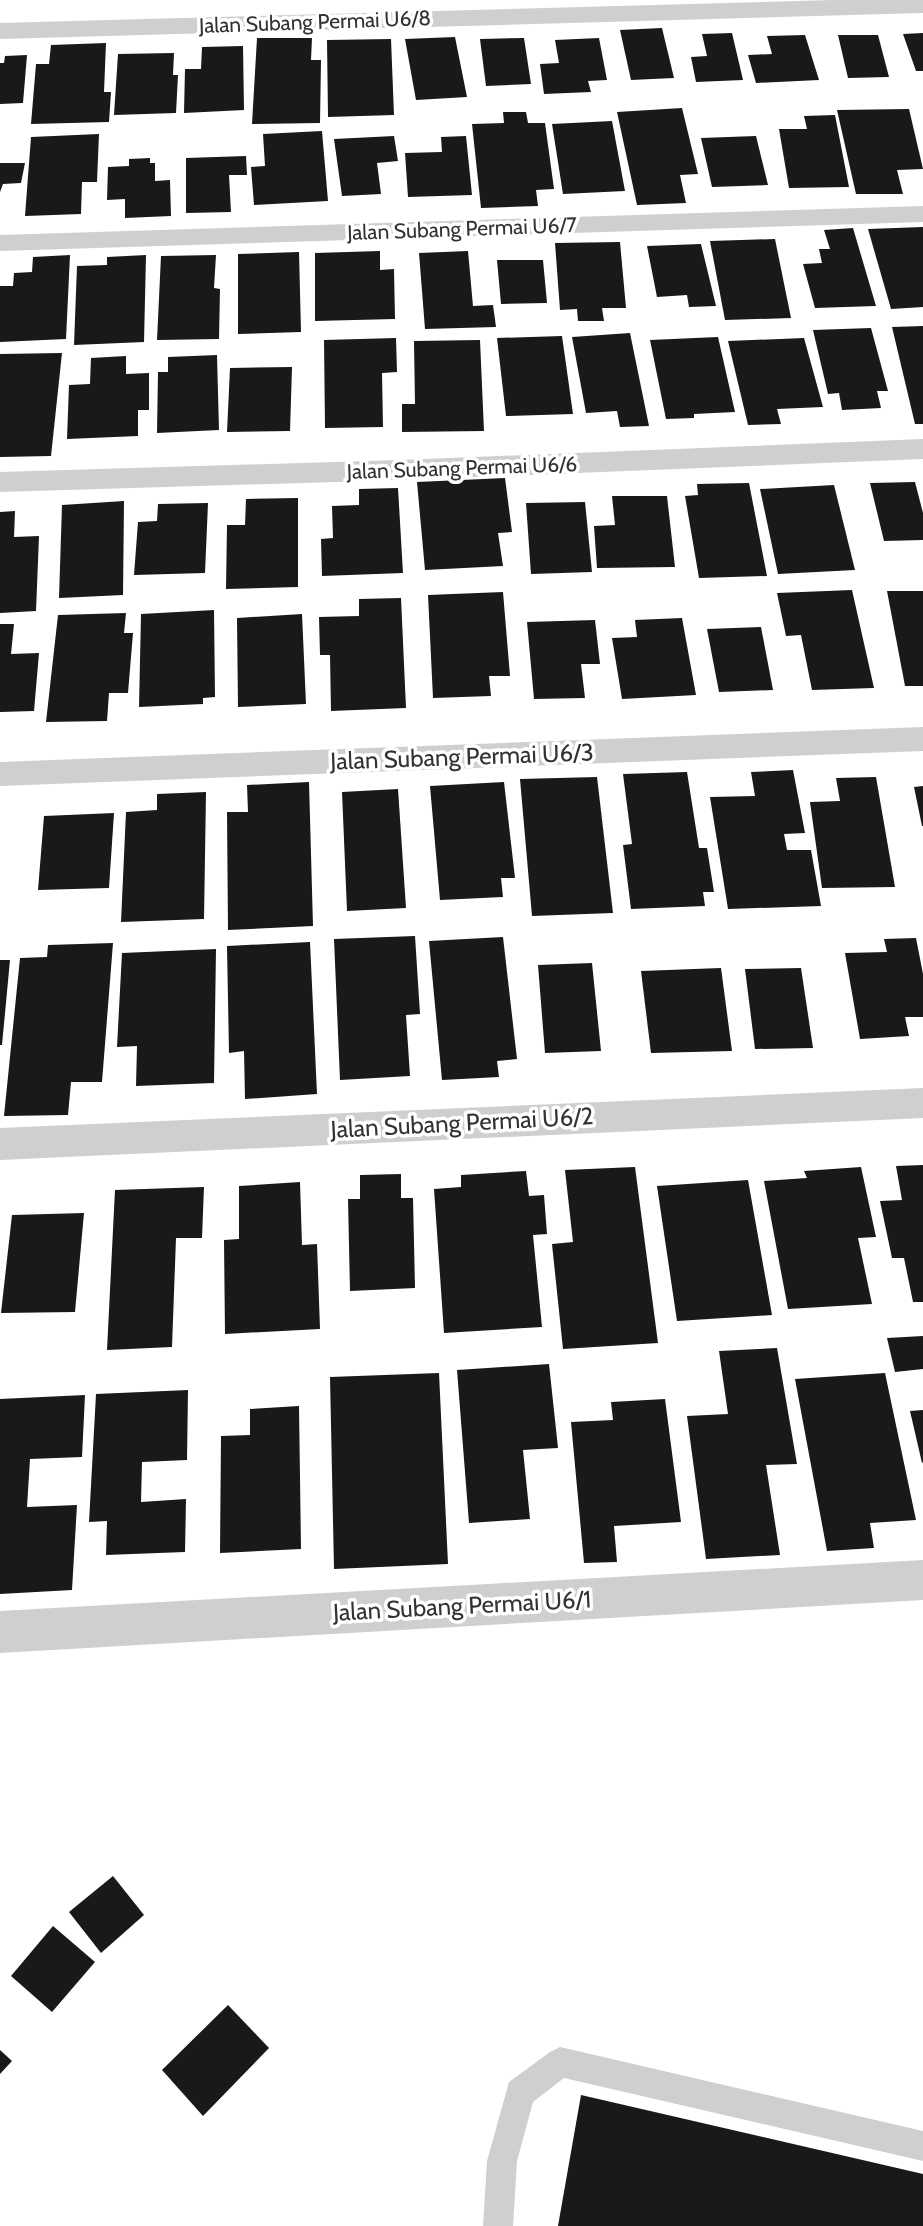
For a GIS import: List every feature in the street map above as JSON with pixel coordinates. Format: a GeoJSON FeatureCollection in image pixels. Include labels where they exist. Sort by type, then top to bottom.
{"type":"FeatureCollection","features":[{"type":"Feature","properties":{"kind":"street","name":"Jalan Subang Permai U6/8"},"geometry":{"type":"LineString","coordinates":[[0,31],[923,5]]}},
{"type":"Feature","properties":{"kind":"street","name":"Jalan Subang Permai U6/7"},"geometry":{"type":"LineString","coordinates":[[0,243],[923,214]]}},
{"type":"Feature","properties":{"kind":"street","name":"Jalan Subang Permai U6/6"},"geometry":{"type":"LineString","coordinates":[[0,482],[386,471],[923,449]]}},
{"type":"Feature","properties":{"kind":"street","name":"Jalan Subang Permai U6/3"},"geometry":{"type":"LineString","coordinates":[[0,774],[923,739]]}},
{"type":"Feature","properties":{"kind":"street","name":"Jalan Subang Permai U6/2"},"geometry":{"type":"LineString","coordinates":[[0,1144],[923,1103]]}},
{"type":"Feature","properties":{"kind":"street","name":"Jalan Subang Permai U6/1"},"geometry":{"type":"LineString","coordinates":[[0,1632],[923,1580]]}},
{"type":"Feature","properties":{"kind":"lane"},"geometry":{"type":"LineString","coordinates":[[498,2226],[502,2161],[520,2093],[560,2062],[923,2146]]}},
{"type":"Feature","properties":{"kind":"building"},"geometry":{"type":"Polygon","coordinates":[[[662,28],[674,78],[631,80],[620,30],[662,28]]]}},
{"type":"Feature","properties":{"kind":"building"},"geometry":{"type":"Polygon","coordinates":[[[732,33],[743,80],[696,82],[691,57],[707,56],[702,34],[732,33]]]}},
{"type":"Feature","properties":{"kind":"building"},"geometry":{"type":"Polygon","coordinates":[[[923,33],[923,71],[916,71],[903,34],[923,33]]]}},
{"type":"Feature","properties":{"kind":"building"},"geometry":{"type":"Polygon","coordinates":[[[805,35],[819,80],[756,83],[748,55],[772,54],[767,36],[805,35]]]}},
{"type":"Feature","properties":{"kind":"building"},"geometry":{"type":"Polygon","coordinates":[[[838,35],[878,35],[889,77],[848,78],[838,35]]]}},
{"type":"Feature","properties":{"kind":"building"},"geometry":{"type":"Polygon","coordinates":[[[455,37],[467,97],[416,100],[405,39],[455,37]]]}},
{"type":"Feature","properties":{"kind":"building"},"geometry":{"type":"Polygon","coordinates":[[[257,38],[312,38],[311,60],[321,60],[320,123],[252,124],[257,38]]]}},
{"type":"Feature","properties":{"kind":"building"},"geometry":{"type":"Polygon","coordinates":[[[524,38],[531,84],[486,86],[480,39],[524,38]]]}},
{"type":"Feature","properties":{"kind":"building"},"geometry":{"type":"Polygon","coordinates":[[[599,38],[607,80],[588,81],[591,92],[544,94],[540,64],[559,63],[555,40],[599,38]]]}},
{"type":"Feature","properties":{"kind":"building"},"geometry":{"type":"Polygon","coordinates":[[[391,39],[394,115],[328,117],[327,40],[391,39]]]}},
{"type":"Feature","properties":{"kind":"building"},"geometry":{"type":"Polygon","coordinates":[[[106,43],[104,92],[111,92],[109,122],[31,124],[36,64],[49,64],[51,45],[106,43]]]}},
{"type":"Feature","properties":{"kind":"building"},"geometry":{"type":"Polygon","coordinates":[[[243,46],[244,110],[184,113],[185,69],[201,69],[202,47],[243,46]]]}},
{"type":"Feature","properties":{"kind":"building"},"geometry":{"type":"Polygon","coordinates":[[[174,53],[173,75],[178,75],[176,113],[114,115],[118,54],[174,53]]]}},
{"type":"Feature","properties":{"kind":"building"},"geometry":{"type":"Polygon","coordinates":[[[27,55],[23,103],[0,104],[0,63],[4,63],[5,56],[27,55]]]}},
{"type":"Feature","properties":{"kind":"building"},"geometry":{"type":"Polygon","coordinates":[[[682,108],[698,174],[680,175],[686,203],[637,205],[617,112],[682,108]]]}},
{"type":"Feature","properties":{"kind":"building"},"geometry":{"type":"Polygon","coordinates":[[[909,109],[923,169],[897,170],[903,194],[856,194],[837,110],[909,109]]]}},
{"type":"Feature","properties":{"kind":"building"},"geometry":{"type":"Polygon","coordinates":[[[503,112],[526,112],[528,123],[545,123],[554,189],[536,190],[538,206],[481,208],[472,124],[504,123],[503,112]]]}},
{"type":"Feature","properties":{"kind":"building"},"geometry":{"type":"Polygon","coordinates":[[[835,115],[849,187],[789,188],[779,129],[807,129],[804,116],[835,115]]]}},
{"type":"Feature","properties":{"kind":"building"},"geometry":{"type":"Polygon","coordinates":[[[612,121],[625,191],[563,194],[552,124],[612,121]]]}},
{"type":"Feature","properties":{"kind":"building"},"geometry":{"type":"Polygon","coordinates":[[[322,131],[328,201],[254,205],[251,167],[265,166],[263,134],[322,131]]]}},
{"type":"Feature","properties":{"kind":"building"},"geometry":{"type":"Polygon","coordinates":[[[99,134],[97,182],[82,182],[81,214],[25,216],[31,137],[99,134]]]}},
{"type":"Feature","properties":{"kind":"building"},"geometry":{"type":"Polygon","coordinates":[[[394,136],[398,161],[377,163],[381,194],[342,196],[334,139],[394,136]]]}},
{"type":"Feature","properties":{"kind":"building"},"geometry":{"type":"Polygon","coordinates":[[[466,136],[472,195],[408,197],[405,153],[442,152],[441,137],[466,136]]]}},
{"type":"Feature","properties":{"kind":"building"},"geometry":{"type":"Polygon","coordinates":[[[756,136],[768,185],[712,187],[701,138],[756,136]]]}},
{"type":"Feature","properties":{"kind":"building"},"geometry":{"type":"Polygon","coordinates":[[[246,156],[247,175],[229,175],[231,212],[186,213],[186,158],[246,156]]]}},
{"type":"Feature","properties":{"kind":"building"},"geometry":{"type":"Polygon","coordinates":[[[150,158],[150,163],[155,163],[155,181],[170,180],[171,216],[125,218],[125,199],[107,200],[108,167],[129,166],[129,159],[150,158]]]}},
{"type":"Feature","properties":{"kind":"building"},"geometry":{"type":"Polygon","coordinates":[[[0,163],[25,163],[21,183],[3,184],[0,192],[0,163]]]}},
{"type":"Feature","properties":{"kind":"building"},"geometry":{"type":"Polygon","coordinates":[[[923,227],[923,307],[891,309],[868,229],[923,227]]]}},
{"type":"Feature","properties":{"kind":"building"},"geometry":{"type":"Polygon","coordinates":[[[853,228],[876,306],[815,308],[803,264],[822,263],[819,249],[830,249],[824,230],[853,228]]]}},
{"type":"Feature","properties":{"kind":"building"},"geometry":{"type":"Polygon","coordinates":[[[775,239],[791,318],[725,320],[710,241],[775,239]]]}},
{"type":"Feature","properties":{"kind":"building"},"geometry":{"type":"Polygon","coordinates":[[[620,242],[626,308],[602,308],[604,321],[578,321],[577,309],[560,310],[555,243],[620,242]]]}},
{"type":"Feature","properties":{"kind":"building"},"geometry":{"type":"Polygon","coordinates":[[[701,244],[716,306],[689,307],[687,295],[657,297],[647,246],[701,244]]]}},
{"type":"Feature","properties":{"kind":"building"},"geometry":{"type":"Polygon","coordinates":[[[380,251],[380,270],[394,269],[395,319],[315,321],[315,253],[380,251]]]}},
{"type":"Feature","properties":{"kind":"building"},"geometry":{"type":"Polygon","coordinates":[[[468,251],[473,306],[493,305],[496,327],[425,329],[419,253],[468,251]]]}},
{"type":"Feature","properties":{"kind":"building"},"geometry":{"type":"Polygon","coordinates":[[[299,252],[301,332],[238,334],[238,254],[299,252]]]}},
{"type":"Feature","properties":{"kind":"building"},"geometry":{"type":"Polygon","coordinates":[[[70,255],[66,339],[0,342],[0,286],[13,286],[14,273],[32,272],[33,257],[70,255]]]}},
{"type":"Feature","properties":{"kind":"building"},"geometry":{"type":"Polygon","coordinates":[[[146,255],[144,342],[74,345],[77,266],[107,265],[107,257],[146,255]]]}},
{"type":"Feature","properties":{"kind":"building"},"geometry":{"type":"Polygon","coordinates":[[[216,255],[214,288],[220,289],[219,339],[157,340],[161,256],[216,255]]]}},
{"type":"Feature","properties":{"kind":"building"},"geometry":{"type":"Polygon","coordinates":[[[497,260],[543,260],[547,303],[501,304],[497,260]]]}},
{"type":"Feature","properties":{"kind":"building"},"geometry":{"type":"Polygon","coordinates":[[[923,326],[923,424],[915,424],[892,327],[923,326]]]}},
{"type":"Feature","properties":{"kind":"building"},"geometry":{"type":"Polygon","coordinates":[[[871,328],[888,391],[877,391],[881,408],[842,410],[839,393],[828,394],[813,330],[871,328]]]}},
{"type":"Feature","properties":{"kind":"building"},"geometry":{"type":"Polygon","coordinates":[[[630,333],[649,426],[620,427],[617,411],[586,413],[572,337],[630,333]]]}},
{"type":"Feature","properties":{"kind":"building"},"geometry":{"type":"Polygon","coordinates":[[[562,336],[573,414],[506,416],[497,338],[562,336]]]}},
{"type":"Feature","properties":{"kind":"building"},"geometry":{"type":"Polygon","coordinates":[[[718,337],[735,412],[694,414],[694,418],[666,419],[650,340],[718,337]]]}},
{"type":"Feature","properties":{"kind":"building"},"geometry":{"type":"Polygon","coordinates":[[[396,338],[397,372],[382,373],[383,427],[325,428],[324,340],[396,338]]]}},
{"type":"Feature","properties":{"kind":"building"},"geometry":{"type":"Polygon","coordinates":[[[804,338],[823,407],[777,409],[781,424],[748,425],[728,341],[804,338]]]}},
{"type":"Feature","properties":{"kind":"building"},"geometry":{"type":"Polygon","coordinates":[[[480,340],[484,431],[402,432],[402,404],[415,404],[414,341],[480,340]]]}},
{"type":"Feature","properties":{"kind":"building"},"geometry":{"type":"Polygon","coordinates":[[[62,353],[51,456],[0,457],[0,354],[62,353]]]}},
{"type":"Feature","properties":{"kind":"building"},"geometry":{"type":"Polygon","coordinates":[[[217,355],[219,430],[157,433],[158,372],[168,372],[168,357],[217,355]]]}},
{"type":"Feature","properties":{"kind":"building"},"geometry":{"type":"Polygon","coordinates":[[[126,356],[126,374],[149,373],[149,410],[138,410],[138,436],[67,439],[69,385],[90,384],[91,358],[126,356]]]}},
{"type":"Feature","properties":{"kind":"building"},"geometry":{"type":"Polygon","coordinates":[[[292,367],[290,431],[227,432],[230,368],[292,367]]]}},
{"type":"Feature","properties":{"kind":"building"},"geometry":{"type":"Polygon","coordinates":[[[505,478],[512,532],[498,533],[503,566],[425,570],[417,482],[505,478]]]}},
{"type":"Feature","properties":{"kind":"building"},"geometry":{"type":"Polygon","coordinates":[[[915,482],[923,513],[923,540],[884,541],[870,483],[915,482]]]}},
{"type":"Feature","properties":{"kind":"building"},"geometry":{"type":"Polygon","coordinates":[[[749,483],[767,576],[699,578],[685,496],[698,495],[697,484],[749,483]]]}},
{"type":"Feature","properties":{"kind":"building"},"geometry":{"type":"Polygon","coordinates":[[[834,485],[855,570],[778,574],[760,489],[834,485]]]}},
{"type":"Feature","properties":{"kind":"building"},"geometry":{"type":"Polygon","coordinates":[[[398,488],[403,573],[322,576],[321,539],[333,538],[332,506],[359,505],[359,489],[398,488]]]}},
{"type":"Feature","properties":{"kind":"building"},"geometry":{"type":"Polygon","coordinates":[[[612,496],[667,496],[675,567],[597,568],[594,526],[615,525],[612,496]]]}},
{"type":"Feature","properties":{"kind":"building"},"geometry":{"type":"Polygon","coordinates":[[[298,498],[298,587],[226,589],[227,525],[245,525],[246,499],[298,498]]]}},
{"type":"Feature","properties":{"kind":"building"},"geometry":{"type":"Polygon","coordinates":[[[124,501],[123,595],[59,598],[62,505],[124,501]]]}},
{"type":"Feature","properties":{"kind":"building"},"geometry":{"type":"Polygon","coordinates":[[[585,502],[592,572],[531,574],[526,503],[585,502]]]}},
{"type":"Feature","properties":{"kind":"building"},"geometry":{"type":"Polygon","coordinates":[[[208,503],[205,573],[134,575],[138,522],[157,521],[158,504],[208,503]]]}},
{"type":"Feature","properties":{"kind":"building"},"geometry":{"type":"Polygon","coordinates":[[[15,511],[14,537],[39,536],[36,611],[0,613],[0,512],[15,511]]]}},
{"type":"Feature","properties":{"kind":"building"},"geometry":{"type":"Polygon","coordinates":[[[852,590],[874,688],[812,690],[801,635],[786,636],[777,593],[852,590]]]}},
{"type":"Feature","properties":{"kind":"building"},"geometry":{"type":"Polygon","coordinates":[[[887,591],[923,591],[923,686],[905,686],[887,591]]]}},
{"type":"Feature","properties":{"kind":"building"},"geometry":{"type":"Polygon","coordinates":[[[503,592],[510,676],[489,676],[491,696],[433,698],[428,595],[503,592]]]}},
{"type":"Feature","properties":{"kind":"building"},"geometry":{"type":"Polygon","coordinates":[[[401,598],[406,708],[331,711],[330,655],[320,655],[319,617],[359,616],[359,599],[401,598]]]}},
{"type":"Feature","properties":{"kind":"building"},"geometry":{"type":"Polygon","coordinates":[[[214,610],[215,697],[203,698],[203,704],[139,707],[141,614],[214,610]]]}},
{"type":"Feature","properties":{"kind":"building"},"geometry":{"type":"Polygon","coordinates":[[[126,613],[124,633],[133,633],[128,693],[109,693],[107,721],[46,722],[58,615],[126,613]]]}},
{"type":"Feature","properties":{"kind":"building"},"geometry":{"type":"Polygon","coordinates":[[[302,614],[306,704],[238,707],[237,618],[302,614]]]}},
{"type":"Feature","properties":{"kind":"building"},"geometry":{"type":"Polygon","coordinates":[[[682,618],[696,695],[622,699],[612,638],[637,637],[635,620],[682,618]]]}},
{"type":"Feature","properties":{"kind":"building"},"geometry":{"type":"Polygon","coordinates":[[[595,620],[600,664],[581,664],[585,698],[534,699],[527,622],[595,620]]]}},
{"type":"Feature","properties":{"kind":"building"},"geometry":{"type":"Polygon","coordinates":[[[0,624],[14,624],[11,654],[39,653],[34,711],[0,712],[0,624]]]}},
{"type":"Feature","properties":{"kind":"building"},"geometry":{"type":"Polygon","coordinates":[[[761,627],[773,690],[719,692],[707,629],[761,627]]]}},
{"type":"Feature","properties":{"kind":"building"},"geometry":{"type":"Polygon","coordinates":[[[793,770],[805,833],[784,834],[787,850],[811,850],[821,906],[728,909],[710,797],[755,796],[751,772],[793,770]]]}},
{"type":"Feature","properties":{"kind":"building"},"geometry":{"type":"Polygon","coordinates":[[[687,772],[699,848],[707,848],[714,892],[703,892],[705,906],[631,909],[623,845],[632,844],[623,774],[687,772]]]}},
{"type":"Feature","properties":{"kind":"building"},"geometry":{"type":"Polygon","coordinates":[[[597,777],[613,913],[532,916],[520,779],[597,777]]]}},
{"type":"Feature","properties":{"kind":"building"},"geometry":{"type":"Polygon","coordinates":[[[876,777],[895,887],[822,888],[810,802],[840,801],[836,778],[876,777]]]}},
{"type":"Feature","properties":{"kind":"building"},"geometry":{"type":"Polygon","coordinates":[[[309,782],[313,926],[228,930],[227,812],[248,812],[247,785],[309,782]]]}},
{"type":"Feature","properties":{"kind":"building"},"geometry":{"type":"Polygon","coordinates":[[[504,782],[515,878],[501,878],[503,897],[440,900],[430,786],[504,782]]]}},
{"type":"Feature","properties":{"kind":"building"},"geometry":{"type":"Polygon","coordinates":[[[923,786],[923,826],[922,826],[914,787],[923,786]]]}},
{"type":"Feature","properties":{"kind":"building"},"geometry":{"type":"Polygon","coordinates":[[[398,789],[406,908],[347,911],[342,792],[398,789]]]}},
{"type":"Feature","properties":{"kind":"building"},"geometry":{"type":"Polygon","coordinates":[[[206,792],[204,919],[121,922],[126,812],[157,810],[157,794],[206,792]]]}},
{"type":"Feature","properties":{"kind":"building"},"geometry":{"type":"Polygon","coordinates":[[[114,813],[109,888],[38,890],[44,816],[114,813]]]}},
{"type":"Feature","properties":{"kind":"building"},"geometry":{"type":"Polygon","coordinates":[[[415,936],[420,1014],[406,1015],[410,1076],[340,1080],[334,939],[415,936]]]}},
{"type":"Feature","properties":{"kind":"building"},"geometry":{"type":"Polygon","coordinates":[[[503,937],[517,1059],[497,1061],[499,1077],[442,1080],[429,941],[503,937]]]}},
{"type":"Feature","properties":{"kind":"building"},"geometry":{"type":"Polygon","coordinates":[[[916,938],[923,974],[923,1017],[905,1017],[909,1036],[860,1039],[845,953],[887,952],[884,939],[916,938]]]}},
{"type":"Feature","properties":{"kind":"building"},"geometry":{"type":"Polygon","coordinates":[[[310,942],[317,1094],[245,1099],[244,1051],[229,1053],[227,946],[310,942]]]}},
{"type":"Feature","properties":{"kind":"building"},"geometry":{"type":"Polygon","coordinates":[[[113,943],[102,1082],[71,1082],[68,1115],[4,1116],[20,958],[47,957],[48,945],[113,943]]]}},
{"type":"Feature","properties":{"kind":"building"},"geometry":{"type":"Polygon","coordinates":[[[216,949],[214,1083],[136,1086],[137,1046],[117,1047],[122,953],[216,949]]]}},
{"type":"Feature","properties":{"kind":"building"},"geometry":{"type":"Polygon","coordinates":[[[0,960],[10,960],[2,1045],[0,1045],[0,960]]]}},
{"type":"Feature","properties":{"kind":"building"},"geometry":{"type":"Polygon","coordinates":[[[592,963],[601,1051],[545,1053],[538,965],[592,963]]]}},
{"type":"Feature","properties":{"kind":"building"},"geometry":{"type":"Polygon","coordinates":[[[721,968],[732,1051],[651,1053],[641,971],[721,968]]]}},
{"type":"Feature","properties":{"kind":"building"},"geometry":{"type":"Polygon","coordinates":[[[801,968],[813,1048],[755,1049],[745,969],[801,968]]]}},
{"type":"Feature","properties":{"kind":"building"},"geometry":{"type":"Polygon","coordinates":[[[923,1165],[923,1302],[913,1302],[904,1258],[892,1258],[880,1201],[902,1200],[896,1166],[923,1165]]]}},
{"type":"Feature","properties":{"kind":"building"},"geometry":{"type":"Polygon","coordinates":[[[635,1167],[658,1343],[563,1349],[552,1244],[573,1242],[565,1170],[635,1167]]]}},
{"type":"Feature","properties":{"kind":"building"},"geometry":{"type":"Polygon","coordinates":[[[861,1167],[876,1237],[858,1238],[872,1304],[788,1309],[764,1181],[807,1178],[804,1171],[861,1167]]]}},
{"type":"Feature","properties":{"kind":"building"},"geometry":{"type":"Polygon","coordinates":[[[526,1171],[529,1196],[544,1195],[547,1234],[533,1235],[542,1327],[444,1333],[434,1189],[461,1187],[461,1175],[526,1171]]]}},
{"type":"Feature","properties":{"kind":"building"},"geometry":{"type":"Polygon","coordinates":[[[401,1174],[401,1198],[413,1198],[415,1288],[350,1291],[348,1199],[360,1199],[360,1175],[401,1174]]]}},
{"type":"Feature","properties":{"kind":"building"},"geometry":{"type":"Polygon","coordinates":[[[748,1180],[772,1315],[677,1321],[657,1186],[748,1180]]]}},
{"type":"Feature","properties":{"kind":"building"},"geometry":{"type":"Polygon","coordinates":[[[300,1182],[302,1245],[317,1244],[320,1329],[225,1334],[224,1240],[239,1239],[239,1186],[300,1182]]]}},
{"type":"Feature","properties":{"kind":"building"},"geometry":{"type":"Polygon","coordinates":[[[204,1187],[202,1238],[176,1238],[172,1347],[107,1350],[115,1190],[204,1187]]]}},
{"type":"Feature","properties":{"kind":"building"},"geometry":{"type":"Polygon","coordinates":[[[84,1213],[75,1312],[1,1313],[12,1215],[84,1213]]]}},
{"type":"Feature","properties":{"kind":"building"},"geometry":{"type":"Polygon","coordinates":[[[923,1336],[923,1369],[895,1372],[887,1338],[923,1336]]]}},
{"type":"Feature","properties":{"kind":"building"},"geometry":{"type":"Polygon","coordinates":[[[777,1348],[797,1464],[766,1465],[780,1555],[706,1559],[687,1416],[728,1414],[719,1351],[777,1348]]]}},
{"type":"Feature","properties":{"kind":"building"},"geometry":{"type":"Polygon","coordinates":[[[549,1364],[558,1448],[523,1450],[530,1519],[469,1523],[457,1370],[549,1364]]]}},
{"type":"Feature","properties":{"kind":"building"},"geometry":{"type":"Polygon","coordinates":[[[439,1373],[448,1564],[334,1569],[330,1377],[439,1373]]]}},
{"type":"Feature","properties":{"kind":"building"},"geometry":{"type":"Polygon","coordinates":[[[885,1373],[916,1520],[870,1523],[874,1548],[827,1551],[795,1379],[885,1373]]]}},
{"type":"Feature","properties":{"kind":"building"},"geometry":{"type":"Polygon","coordinates":[[[188,1390],[187,1460],[142,1462],[141,1502],[186,1499],[185,1552],[106,1555],[107,1521],[89,1522],[96,1394],[188,1390]]]}},
{"type":"Feature","properties":{"kind":"building"},"geometry":{"type":"Polygon","coordinates":[[[85,1395],[82,1457],[30,1459],[27,1507],[77,1505],[72,1590],[0,1594],[0,1399],[85,1395]]]}},
{"type":"Feature","properties":{"kind":"building"},"geometry":{"type":"Polygon","coordinates":[[[665,1399],[681,1522],[614,1526],[617,1562],[584,1563],[571,1422],[613,1420],[611,1402],[665,1399]]]}},
{"type":"Feature","properties":{"kind":"building"},"geometry":{"type":"Polygon","coordinates":[[[299,1406],[301,1549],[220,1553],[221,1436],[250,1435],[250,1409],[299,1406]]]}},
{"type":"Feature","properties":{"kind":"building"},"geometry":{"type":"Polygon","coordinates":[[[923,1410],[923,1462],[922,1463],[910,1411],[923,1410]]]}},
{"type":"Feature","properties":{"kind":"building"},"geometry":{"type":"Polygon","coordinates":[[[113,1876],[144,1915],[101,1953],[69,1912],[113,1876]]]}},
{"type":"Feature","properties":{"kind":"building"},"geometry":{"type":"Polygon","coordinates":[[[53,1926],[95,1962],[52,2012],[11,1976],[53,1926]]]}},
{"type":"Feature","properties":{"kind":"building"},"geometry":{"type":"Polygon","coordinates":[[[228,2005],[269,2048],[203,2116],[162,2070],[228,2005]]]}},
{"type":"Feature","properties":{"kind":"building"},"geometry":{"type":"Polygon","coordinates":[[[0,2050],[12,2061],[0,2074],[0,2050]]]}},
{"type":"Feature","properties":{"kind":"building"},"geometry":{"type":"Polygon","coordinates":[[[581,2095],[923,2174],[923,2226],[558,2226],[581,2095]]]}}]}
